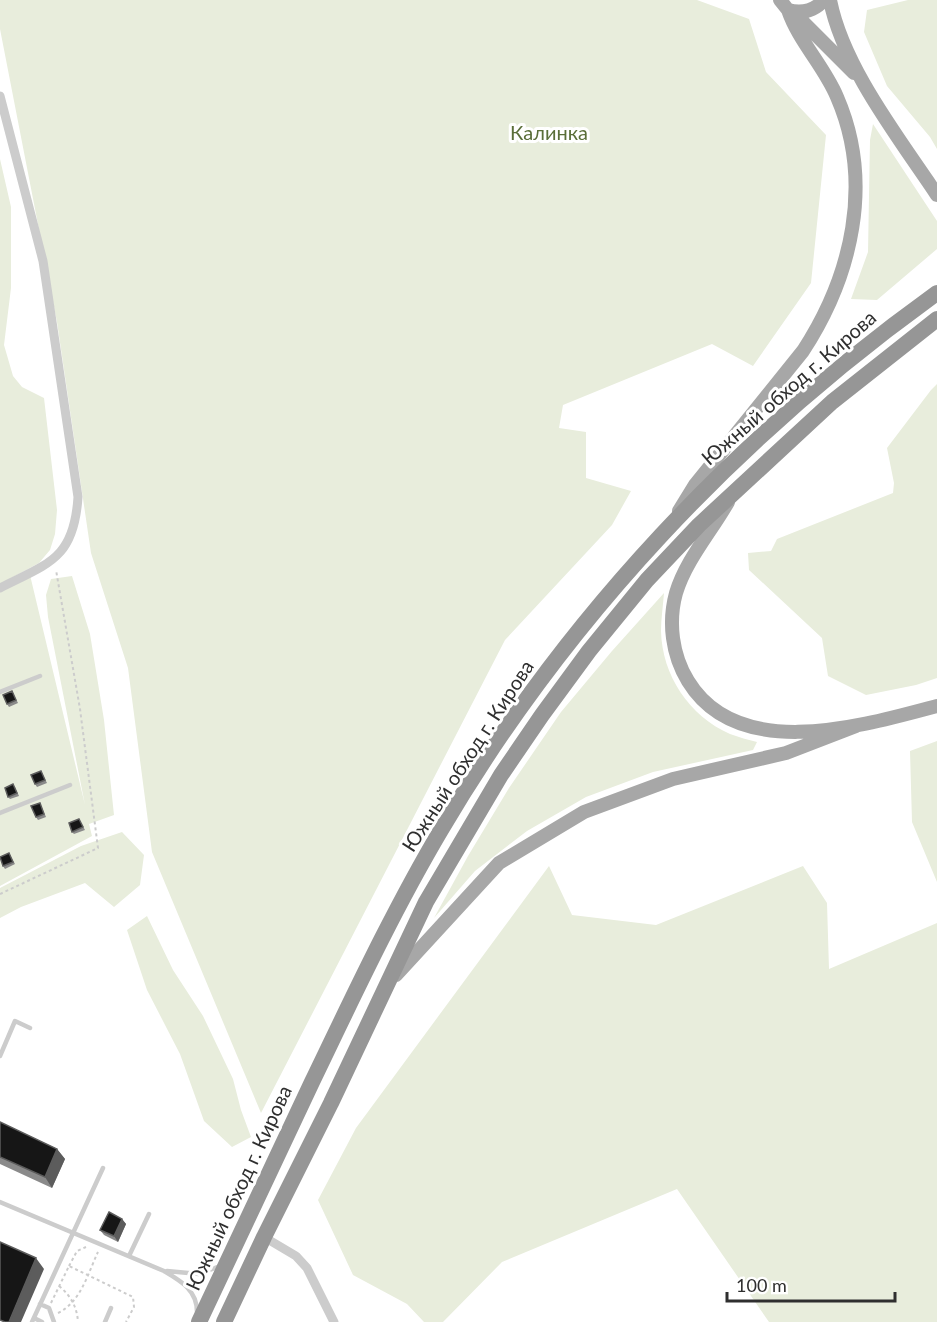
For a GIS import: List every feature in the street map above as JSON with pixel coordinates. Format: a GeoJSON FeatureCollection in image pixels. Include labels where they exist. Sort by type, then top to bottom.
{"type":"FeatureCollection","features":[{"type":"Feature","properties":{"kind":"highway","name":"Южный обход г. Кирова"},"geometry":{"type":"LineString","coordinates":[[198,1322],[358,985],[404,896],[443,827],[513,718],[557,658],[617,584],[670,524],[750,446],[824,380],[882,332],[937,293]]}},
{"type":"Feature","properties":{"kind":"highway","name":"Южный обход г. Кирова"},"geometry":{"type":"LineString","coordinates":[[224,1322],[426,902],[465,833],[542,715],[589,651],[647,580],[699,525],[832,402],[937,319]]}},
{"type":"Feature","properties":{"kind":"main road"},"geometry":{"type":"LineString","coordinates":[[783,5],[811,10],[824,0]]}},
{"type":"Feature","properties":{"kind":"main road"},"geometry":{"type":"LineString","coordinates":[[830,0],[841,36],[864,83],[937,195]]}},
{"type":"Feature","properties":{"kind":"main road"},"geometry":{"type":"LineString","coordinates":[[783,5],[864,83]]}},
{"type":"Feature","properties":{"kind":"main road"},"geometry":{"type":"LineString","coordinates":[[670,524],[695,485],[803,351],[817,329],[841,275],[850,242],[856,171],[847,125],[830,81],[798,34],[783,5]]}},
{"type":"Feature","properties":{"kind":"main road"},"geometry":{"type":"LineString","coordinates":[[733,495],[681,579],[676,595],[673,613],[673,643],[682,671],[699,696],[711,708],[743,725],[771,731],[795,732],[856,726]]}},
{"type":"Feature","properties":{"kind":"main road"},"geometry":{"type":"LineString","coordinates":[[385,987],[499,863],[584,812],[673,778],[786,753],[856,726],[937,706]]}},
{"type":"Feature","properties":{"kind":"street"},"geometry":{"type":"LineString","coordinates":[[0,96],[43,261],[78,497],[73,530],[67,543],[54,560],[0,588]]}},
{"type":"Feature","properties":{"kind":"street"},"geometry":{"type":"LineString","coordinates":[[264,1237],[296,1256],[307,1268],[334,1322]]}},
{"type":"Feature","properties":{"kind":"lane"},"geometry":{"type":"LineString","coordinates":[[0,692],[40,676]]}},
{"type":"Feature","properties":{"kind":"lane"},"geometry":{"type":"LineString","coordinates":[[0,813],[70,785]]}},
{"type":"Feature","properties":{"kind":"lane"},"geometry":{"type":"LineString","coordinates":[[0,1056],[15,1021],[30,1028]]}},
{"type":"Feature","properties":{"kind":"lane"},"geometry":{"type":"LineString","coordinates":[[42,1322],[33,1320],[103,1168]]}},
{"type":"Feature","properties":{"kind":"lane"},"geometry":{"type":"LineString","coordinates":[[0,1202],[164,1271],[183,1282],[195,1298],[198,1322]]}},
{"type":"Feature","properties":{"kind":"lane"},"geometry":{"type":"LineString","coordinates":[[129,1256],[149,1214]]}},
{"type":"Feature","properties":{"kind":"lane"},"geometry":{"type":"LineString","coordinates":[[164,1271],[199,1274],[227,1262]]}},
{"type":"Feature","properties":{"kind":"lane"},"geometry":{"type":"LineString","coordinates":[[40,1304],[49,1308],[54,1322]]}},
{"type":"Feature","properties":{"kind":"lane"},"geometry":{"type":"LineString","coordinates":[[105,1322],[111,1308]]}},
{"type":"Feature","properties":{"kind":"path"},"geometry":{"type":"LineString","coordinates":[[0,894],[98,849],[80,709],[54,560]]}},
{"type":"Feature","properties":{"kind":"path"},"geometry":{"type":"LineString","coordinates":[[49,1308],[77,1251],[89,1247]]}},
{"type":"Feature","properties":{"kind":"path"},"geometry":{"type":"LineString","coordinates":[[52,1314],[65,1309],[73,1302],[98,1251]]}},
{"type":"Feature","properties":{"kind":"path"},"geometry":{"type":"LineString","coordinates":[[69,1266],[133,1297],[134,1307],[126,1322]]}},
{"type":"Feature","properties":{"kind":"path"},"geometry":{"type":"LineString","coordinates":[[59,1286],[66,1291],[73,1302],[78,1322]]}},
{"type":"Feature","properties":{"kind":"green space","name":"Калинка"},"geometry":{"type":"Polygon","coordinates":[[[0,0],[697,0],[749,19],[766,72],[826,135],[811,283],[753,366],[712,344],[563,405],[559,428],[586,432],[586,478],[631,491],[612,525],[505,640],[261,1113],[152,852],[128,668],[91,553],[57,322],[0,29],[0,0]]]}},
{"type":"Feature","properties":{"kind":"green space"},"geometry":{"type":"Polygon","coordinates":[[[908,0],[937,0],[937,149],[930,137],[887,86],[864,32],[867,10],[908,0]]]}},
{"type":"Feature","properties":{"kind":"green space"},"geometry":{"type":"Polygon","coordinates":[[[873,124],[937,221],[937,249],[877,300],[851,299],[868,252],[870,140],[873,124]]]}},
{"type":"Feature","properties":{"kind":"green space"},"geometry":{"type":"Polygon","coordinates":[[[0,159],[11,207],[11,288],[4,345],[13,376],[22,387],[44,398],[57,510],[55,534],[50,550],[39,563],[0,584],[0,159]]]}},
{"type":"Feature","properties":{"kind":"green space"},"geometry":{"type":"Polygon","coordinates":[[[937,384],[937,678],[916,685],[866,695],[828,676],[822,638],[749,570],[748,553],[771,551],[777,539],[893,493],[894,483],[887,448],[937,384]]]}},
{"type":"Feature","properties":{"kind":"green space"},"geometry":{"type":"Polygon","coordinates":[[[30,575],[85,805],[48,617],[46,595],[51,579],[72,576],[90,634],[104,720],[114,815],[89,824],[92,836],[0,886],[0,590],[30,575]]]}},
{"type":"Feature","properties":{"kind":"green space"},"geometry":{"type":"Polygon","coordinates":[[[664,593],[661,626],[666,663],[672,678],[690,705],[715,726],[730,734],[757,742],[753,750],[653,772],[586,797],[527,831],[475,871],[434,918],[509,788],[561,712],[664,593]]]}},
{"type":"Feature","properties":{"kind":"green space"},"geometry":{"type":"Polygon","coordinates":[[[937,741],[937,882],[912,822],[910,751],[937,741]]]}},
{"type":"Feature","properties":{"kind":"green space"},"geometry":{"type":"Polygon","coordinates":[[[122,832],[144,855],[140,885],[114,907],[85,883],[21,907],[0,918],[0,888],[81,846],[122,832]]]}},
{"type":"Feature","properties":{"kind":"green space"},"geometry":{"type":"Polygon","coordinates":[[[549,866],[572,915],[656,925],[803,866],[827,903],[829,969],[937,923],[937,1322],[769,1322],[677,1189],[502,1262],[443,1322],[424,1322],[407,1304],[353,1275],[318,1200],[356,1128],[549,866]]]}},
{"type":"Feature","properties":{"kind":"green space"},"geometry":{"type":"Polygon","coordinates":[[[147,916],[173,970],[203,1016],[233,1079],[251,1137],[232,1147],[204,1121],[180,1054],[147,990],[127,930],[147,916]]]}},
{"type":"Feature","properties":{"kind":"building"},"geometry":{"type":"Polygon","coordinates":[[[12,691],[16,700],[7,704],[3,695],[12,691]]]}},
{"type":"Feature","properties":{"kind":"building"},"geometry":{"type":"Polygon","coordinates":[[[41,771],[45,780],[35,784],[31,775],[41,771]]]}},
{"type":"Feature","properties":{"kind":"building"},"geometry":{"type":"Polygon","coordinates":[[[13,784],[17,793],[8,797],[5,788],[13,784]]]}},
{"type":"Feature","properties":{"kind":"building"},"geometry":{"type":"Polygon","coordinates":[[[40,803],[44,814],[36,817],[31,806],[40,803]]]}},
{"type":"Feature","properties":{"kind":"building"},"geometry":{"type":"Polygon","coordinates":[[[79,819],[83,827],[72,832],[69,823],[79,819]]]}},
{"type":"Feature","properties":{"kind":"building"},"geometry":{"type":"Polygon","coordinates":[[[9,853],[13,862],[3,866],[0,857],[9,853]]]}},
{"type":"Feature","properties":{"kind":"building"},"geometry":{"type":"Polygon","coordinates":[[[0,1122],[57,1149],[45,1177],[0,1157],[0,1122]]]}},
{"type":"Feature","properties":{"kind":"building"},"geometry":{"type":"Polygon","coordinates":[[[109,1212],[122,1219],[114,1236],[100,1230],[109,1212]]]}},
{"type":"Feature","properties":{"kind":"building"},"geometry":{"type":"Polygon","coordinates":[[[0,1242],[36,1258],[9,1322],[0,1320],[0,1242]]]}}]}
